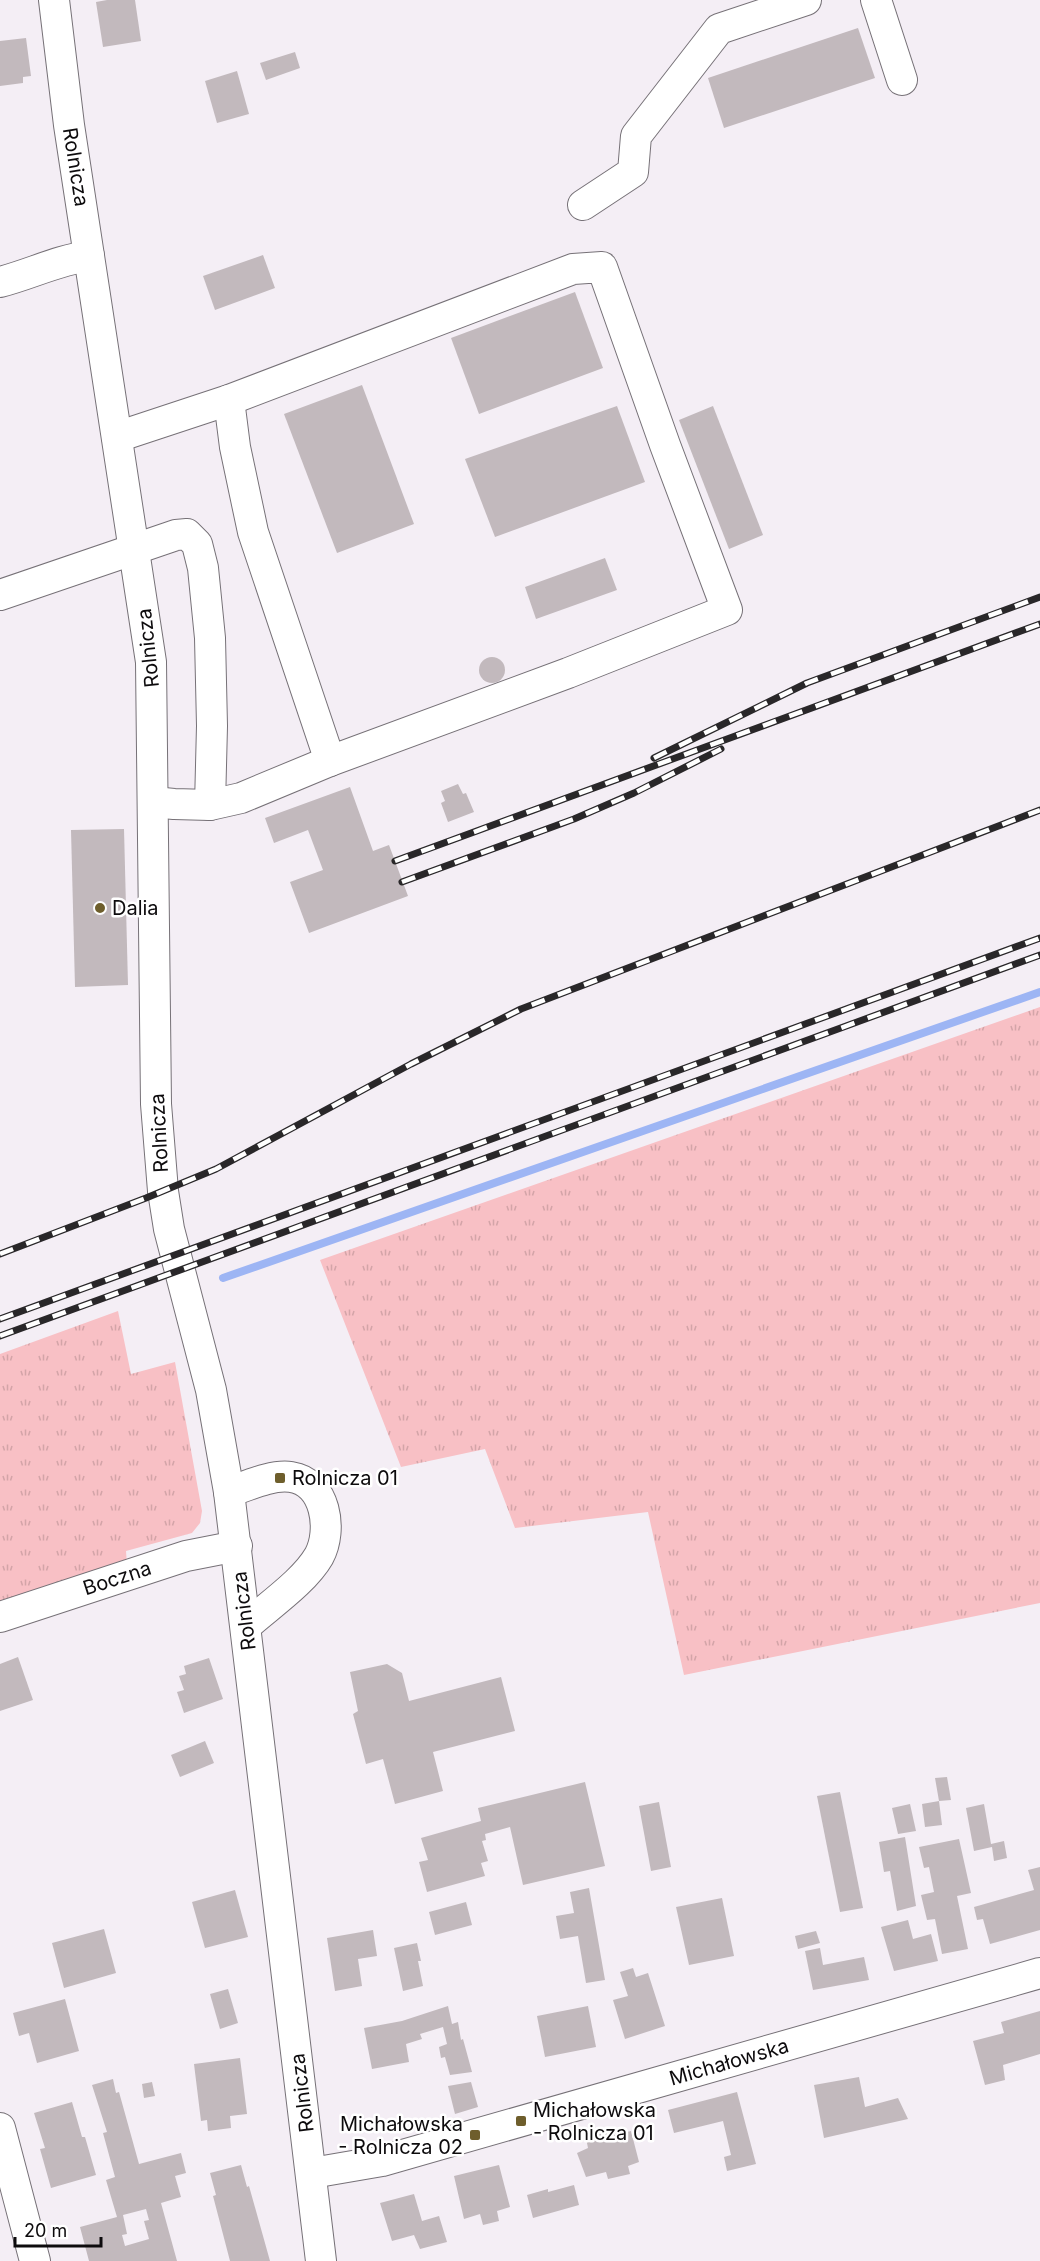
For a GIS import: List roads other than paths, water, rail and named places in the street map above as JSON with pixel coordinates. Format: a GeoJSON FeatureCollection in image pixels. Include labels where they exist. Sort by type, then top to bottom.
{"type":"FeatureCollection","features":[{"type":"Feature","properties":{"kind":"street","name":"Rolnicza"},"geometry":{"type":"LineString","coordinates":[[54,0],[69,125],[151,662],[157,1110],[163,1191],[169,1229],[212,1390],[237,1546],[321,2261]]}},
{"type":"Feature","properties":{"kind":"street"},"geometry":{"type":"LineString","coordinates":[[583,206],[633,172],[636,136],[719,29],[806,0]]}},
{"type":"Feature","properties":{"kind":"street"},"geometry":{"type":"LineString","coordinates":[[876,0],[902,80]]}},
{"type":"Feature","properties":{"kind":"street"},"geometry":{"type":"LineString","coordinates":[[0,282],[36,272],[62,260],[89,256]]}},
{"type":"Feature","properties":{"kind":"street"},"geometry":{"type":"LineString","coordinates":[[117,437],[229,400],[573,268],[602,267],[727,610],[568,673],[330,761],[241,798],[210,805],[153,802]]}},
{"type":"Feature","properties":{"kind":"street"},"geometry":{"type":"LineString","coordinates":[[229,400],[235,447],[253,532],[330,761]]}},
{"type":"Feature","properties":{"kind":"street"},"geometry":{"type":"LineString","coordinates":[[0,596],[134,548],[176,535],[187,534],[197,544],[203,568],[210,638],[212,726],[210,805]]}},
{"type":"Feature","properties":{"kind":"street"},"geometry":{"type":"LineString","coordinates":[[229,1492],[269,1480],[291,1477],[303,1481],[312,1488],[320,1500],[327,1529],[319,1556],[294,1583],[246,1626]]}},
{"type":"Feature","properties":{"kind":"street","name":"Boczna"},"geometry":{"type":"LineString","coordinates":[[0,1617],[186,1556],[237,1546]]}},
{"type":"Feature","properties":{"kind":"street","name":"Michałowska"},"geometry":{"type":"LineString","coordinates":[[312,2173],[382,2161],[1040,1973]]}},
{"type":"Feature","properties":{"kind":"street"},"geometry":{"type":"LineString","coordinates":[[0,2128],[12,2228],[35,2261]]}},
{"type":"Feature","properties":{"kind":"waterway"},"geometry":{"type":"LineString","coordinates":[[223,1278],[1040,992]]}},
{"type":"Feature","properties":{"kind":"railway"},"geometry":{"type":"LineString","coordinates":[[654,758],[807,683],[1040,597]]}},
{"type":"Feature","properties":{"kind":"railway"},"geometry":{"type":"LineString","coordinates":[[395,861],[1040,624]]}},
{"type":"Feature","properties":{"kind":"railway"},"geometry":{"type":"LineString","coordinates":[[402,882],[574,819],[634,793],[721,749]]}},
{"type":"Feature","properties":{"kind":"railway"},"geometry":{"type":"LineString","coordinates":[[0,1254],[216,1169],[411,1064],[521,1009],[1040,810]]}},
{"type":"Feature","properties":{"kind":"railway"},"geometry":{"type":"LineString","coordinates":[[0,1319],[1040,938]]}},
{"type":"Feature","properties":{"kind":"railway"},"geometry":{"type":"LineString","coordinates":[[0,1336],[1040,955]]}},
{"type":"Feature","properties":{"kind":"place","name":"Dalia"},"geometry":{"type":"Point","coordinates":[100,908]}},
{"type":"Feature","properties":{"kind":"place","name":"Rolnicza 01"},"geometry":{"type":"Point","coordinates":[280,1478]}},
{"type":"Feature","properties":{"kind":"place","name":"Michałowska - Rolnicza 01"},"geometry":{"type":"Point","coordinates":[521,2121]}},
{"type":"Feature","properties":{"kind":"place","name":"Michałowska - Rolnicza 02"},"geometry":{"type":"Point","coordinates":[475,2135]}}]}
